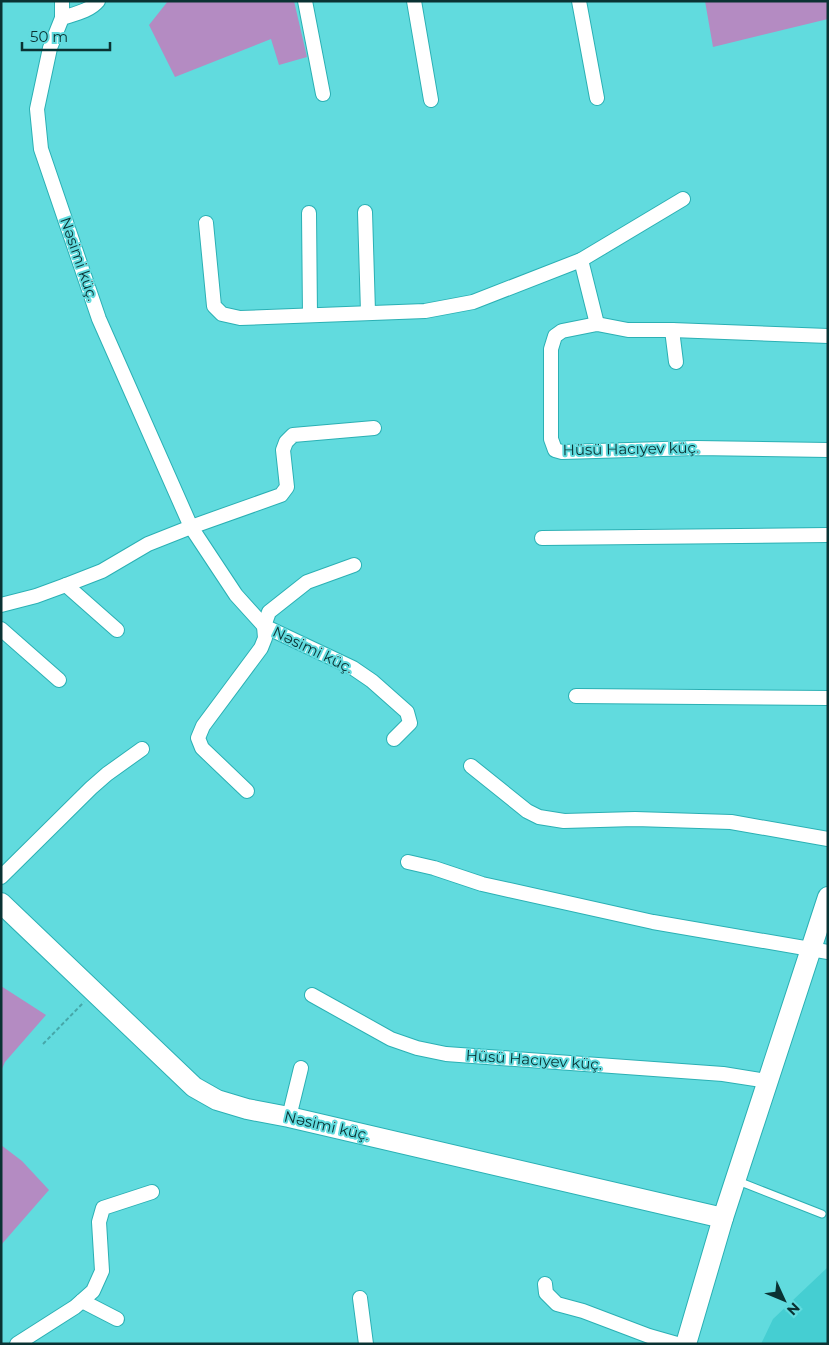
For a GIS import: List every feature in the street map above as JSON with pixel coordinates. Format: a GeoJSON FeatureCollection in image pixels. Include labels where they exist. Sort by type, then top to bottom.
{"type":"FeatureCollection","features":[{"type":"Feature","properties":{"kind":"street"},"geometry":{"type":"LineString","coordinates":[[62,1],[62,18],[81,12],[98,1]]}},
{"type":"Feature","properties":{"kind":"street"},"geometry":{"type":"LineString","coordinates":[[305,1],[323,94]]}},
{"type":"Feature","properties":{"kind":"street"},"geometry":{"type":"LineString","coordinates":[[414,1],[431,100]]}},
{"type":"Feature","properties":{"kind":"street"},"geometry":{"type":"LineString","coordinates":[[578,1],[597,98]]}},
{"type":"Feature","properties":{"kind":"street","name":"Nəsimi küç."},"geometry":{"type":"LineString","coordinates":[[62,18],[50,48],[38,109],[41,149],[99,319],[191,528],[236,595],[264,626],[353,668],[372,680],[407,712],[410,723],[394,739]]}},
{"type":"Feature","properties":{"kind":"street"},"geometry":{"type":"LineString","coordinates":[[206,223],[214,306],[222,314],[240,318],[424,311],[473,302],[581,260],[683,199]]}},
{"type":"Feature","properties":{"kind":"street"},"geometry":{"type":"LineString","coordinates":[[365,212],[368,312]]}},
{"type":"Feature","properties":{"kind":"street"},"geometry":{"type":"LineString","coordinates":[[309,213],[310,315]]}},
{"type":"Feature","properties":{"kind":"street"},"geometry":{"type":"LineString","coordinates":[[581,260],[597,324]]}},
{"type":"Feature","properties":{"kind":"street","name":"Hüsü Hacıyev küç."},"geometry":{"type":"LineString","coordinates":[[828,336],[628,330],[597,324],[562,331],[555,336],[551,349],[551,439],[555,450],[562,452],[696,448],[828,450]]}},
{"type":"Feature","properties":{"kind":"street"},"geometry":{"type":"LineString","coordinates":[[672,330],[676,362]]}},
{"type":"Feature","properties":{"kind":"street"},"geometry":{"type":"LineString","coordinates":[[1,605],[36,596],[102,571],[148,544],[281,495],[287,487],[283,450],[286,442],[293,435],[374,428]]}},
{"type":"Feature","properties":{"kind":"street"},"geometry":{"type":"LineString","coordinates":[[542,538],[828,535]]}},
{"type":"Feature","properties":{"kind":"street"},"geometry":{"type":"LineString","coordinates":[[247,791],[202,748],[198,738],[203,726],[261,648],[265,638],[264,626],[269,612],[307,582],[354,564]]}},
{"type":"Feature","properties":{"kind":"street"},"geometry":{"type":"LineString","coordinates":[[66,585],[117,630]]}},
{"type":"Feature","properties":{"kind":"street"},"geometry":{"type":"LineString","coordinates":[[1,629],[59,680]]}},
{"type":"Feature","properties":{"kind":"street"},"geometry":{"type":"LineString","coordinates":[[576,696],[828,698]]}},
{"type":"Feature","properties":{"kind":"street"},"geometry":{"type":"LineString","coordinates":[[1,877],[91,788],[142,749]]}},
{"type":"Feature","properties":{"kind":"street"},"geometry":{"type":"LineString","coordinates":[[471,766],[527,811],[539,817],[564,820],[636,819],[731,822],[828,839]]}},
{"type":"Feature","properties":{"kind":"street"},"geometry":{"type":"LineString","coordinates":[[408,862],[434,868],[482,884],[653,922],[819,951]]}},
{"type":"Feature","properties":{"kind":"street"},"geometry":{"type":"LineString","coordinates":[[686,1344],[723,1218],[767,1081],[819,951],[828,897]]}},
{"type":"Feature","properties":{"kind":"street","name":"Nəsimi küç."},"geometry":{"type":"LineString","coordinates":[[1,903],[194,1087],[217,1100],[247,1109],[289,1117],[723,1218]]}},
{"type":"Feature","properties":{"kind":"street","name":"Hüsü Hacıyev küç."},"geometry":{"type":"LineString","coordinates":[[312,995],[391,1039],[417,1048],[446,1054],[723,1074],[767,1081]]}},
{"type":"Feature","properties":{"kind":"street"},"geometry":{"type":"LineString","coordinates":[[289,1117],[301,1068]]}},
{"type":"Feature","properties":{"kind":"street"},"geometry":{"type":"LineString","coordinates":[[17,1344],[75,1307],[93,1291],[102,1271],[99,1222],[103,1208],[152,1192]]}},
{"type":"Feature","properties":{"kind":"street"},"geometry":{"type":"LineString","coordinates":[[545,1284],[546,1293],[557,1304],[583,1311],[649,1336],[677,1344]]}},
{"type":"Feature","properties":{"kind":"street"},"geometry":{"type":"LineString","coordinates":[[360,1298],[366,1344]]}},
{"type":"Feature","properties":{"kind":"street"},"geometry":{"type":"LineString","coordinates":[[82,1301],[117,1319]]}},
{"type":"Feature","properties":{"kind":"lane"},"geometry":{"type":"LineString","coordinates":[[736,1180],[822,1214]]}},
{"type":"Feature","properties":{"kind":"path"},"geometry":{"type":"LineString","coordinates":[[43,1044],[94,991]]}},
{"type":"Feature","properties":{"kind":"shaded area"},"geometry":{"type":"Polygon","coordinates":[[[168,1],[294,1],[307,57],[279,65],[271,39],[175,77],[149,25],[168,1]]]}},
{"type":"Feature","properties":{"kind":"shaded area"},"geometry":{"type":"Polygon","coordinates":[[[705,1],[828,1],[828,19],[713,47],[705,1]]]}},
{"type":"Feature","properties":{"kind":"shaded area"},"geometry":{"type":"Polygon","coordinates":[[[1,986],[46,1015],[5,1062],[1,1071],[1,986]]]}},
{"type":"Feature","properties":{"kind":"shaded area"},"geometry":{"type":"Polygon","coordinates":[[[1,1145],[22,1161],[49,1190],[1,1245],[1,1145]]]}},
{"type":"Feature","properties":{"kind":"shaded area"},"geometry":{"type":"Polygon","coordinates":[[[828,1267],[828,1344],[761,1344],[773,1319],[828,1267]]]}}]}
